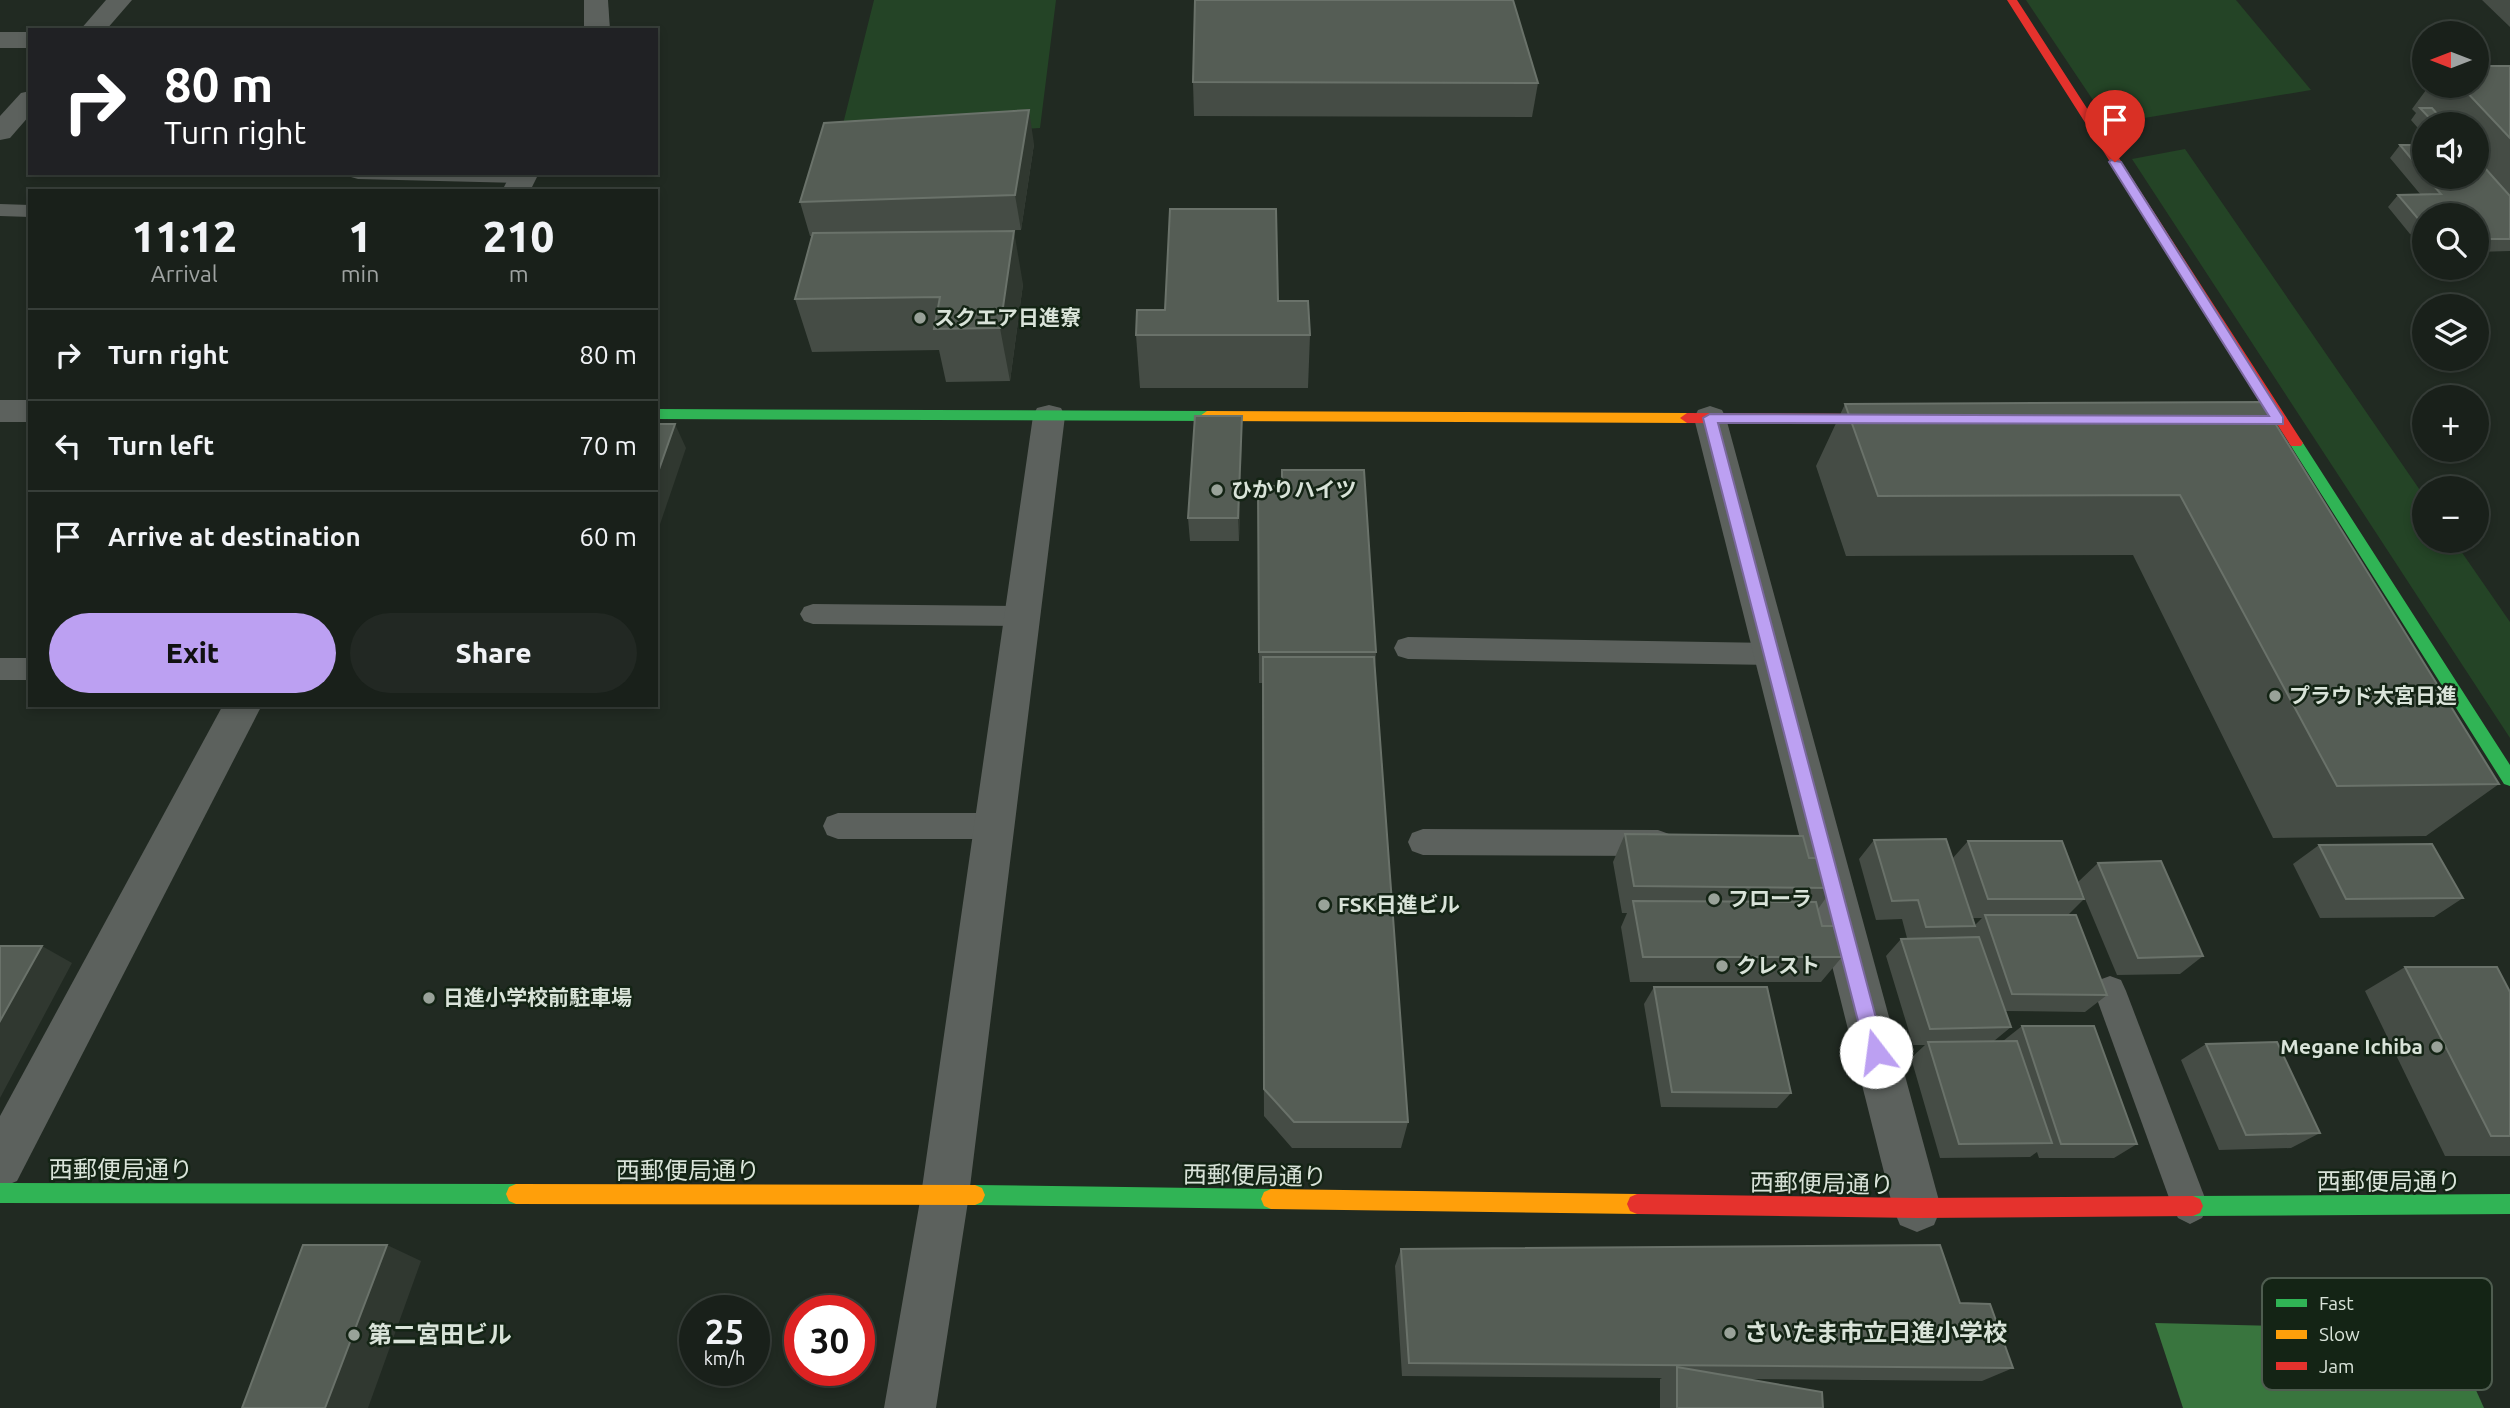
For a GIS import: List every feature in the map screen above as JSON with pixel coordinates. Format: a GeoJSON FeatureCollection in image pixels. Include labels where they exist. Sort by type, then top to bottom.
{"type":"FeatureCollection","features":[{"type":"Feature","properties":{"kind":"street"},"geometry":{"type":"LineString","coordinates":[[94,28],[120,0]]}},
{"type":"Feature","properties":{"kind":"street"},"geometry":{"type":"LineString","coordinates":[[596,0],[597,28]]}},
{"type":"Feature","properties":{"kind":"street"},"geometry":{"type":"LineString","coordinates":[[2011,0],[2272,421],[2510,779]]}},
{"type":"Feature","properties":{"kind":"street"},"geometry":{"type":"LineString","coordinates":[[0,40],[28,40]]}},
{"type":"Feature","properties":{"kind":"street"},"geometry":{"type":"LineString","coordinates":[[0,132],[28,101]]}},
{"type":"Feature","properties":{"kind":"street"},"geometry":{"type":"LineString","coordinates":[[0,411],[28,411]]}},
{"type":"Feature","properties":{"kind":"street"},"geometry":{"type":"LineString","coordinates":[[658,414],[1904,419]]}},
{"type":"Feature","properties":{"kind":"street"},"geometry":{"type":"LineString","coordinates":[[910,1408],[945,1195],[1049,415]]}},
{"type":"Feature","properties":{"kind":"street"},"geometry":{"type":"LineString","coordinates":[[1710,418],[1772,653],[1807,844],[1917,1209]]}},
{"type":"Feature","properties":{"kind":"street"},"geometry":{"type":"LineString","coordinates":[[0,1164],[242,707]]}},
{"type":"Feature","properties":{"kind":"street","name":"西郵便局通り"},"geometry":{"type":"LineString","coordinates":[[0,1193],[945,1195],[1917,1209],[2510,1204]]}},
{"type":"Feature","properties":{"kind":"lane"},"geometry":{"type":"LineString","coordinates":[[405,175],[521,180]]}},
{"type":"Feature","properties":{"kind":"lane"},"geometry":{"type":"LineString","coordinates":[[0,210],[28,211]]}},
{"type":"Feature","properties":{"kind":"lane"},"geometry":{"type":"LineString","coordinates":[[813,614],[1022,616]]}},
{"type":"Feature","properties":{"kind":"lane"},"geometry":{"type":"LineString","coordinates":[[1408,648],[1772,653]]}},
{"type":"Feature","properties":{"kind":"lane"},"geometry":{"type":"LineString","coordinates":[[0,669],[28,669]]}},
{"type":"Feature","properties":{"kind":"lane"},"geometry":{"type":"LineString","coordinates":[[838,825],[993,825]]}},
{"type":"Feature","properties":{"kind":"lane"},"geometry":{"type":"LineString","coordinates":[[1423,842],[1684,843]]}},
{"type":"Feature","properties":{"kind":"lane"},"geometry":{"type":"LineString","coordinates":[[2110,991],[2190,1206]]}},
{"type":"Feature","properties":{"kind":"shaded area"},"geometry":{"type":"Polygon","coordinates":[[[874,0],[1056,0],[1040,128],[839,140],[874,0]]]}},
{"type":"Feature","properties":{"kind":"shaded area"},"geometry":{"type":"Polygon","coordinates":[[[2026,0],[2236,0],[2311,90],[2109,124],[2026,0]]]}},
{"type":"Feature","properties":{"kind":"shaded area"},"geometry":{"type":"Polygon","coordinates":[[[2185,149],[2412,479],[2412,553],[2462,553],[2510,622],[2510,738],[2132,159],[2185,149]]]}},
{"type":"Feature","properties":{"kind":"shaded area"},"geometry":{"type":"Polygon","coordinates":[[[2155,1323],[2262,1326],[2262,1390],[2476,1390],[2484,1408],[2183,1408],[2155,1323]]]}},
{"type":"Feature","properties":{"kind":"building"},"geometry":{"type":"Polygon","coordinates":[[[1195,0],[1513,0],[1538,83],[1193,82],[1195,0]]]}},
{"type":"Feature","properties":{"kind":"building"},"geometry":{"type":"Polygon","coordinates":[[[2489,66],[2510,66],[2510,138],[2489,116],[2489,112],[2486,112],[2472,98],[2489,98],[2489,66]]]}},
{"type":"Feature","properties":{"kind":"building"},"geometry":{"type":"Polygon","coordinates":[[[2420,108],[2432,108],[2436,112],[2424,112],[2420,108]]]}},
{"type":"Feature","properties":{"kind":"building"},"geometry":{"type":"Polygon","coordinates":[[[1029,110],[1015,195],[800,202],[824,123],[1029,110]]]}},
{"type":"Feature","properties":{"kind":"building"},"geometry":{"type":"Polygon","coordinates":[[[2400,145],[2412,145],[2412,160],[2400,145]]]}},
{"type":"Feature","properties":{"kind":"building"},"geometry":{"type":"Polygon","coordinates":[[[2489,173],[2510,196],[2510,239],[2489,239],[2489,203],[2412,203],[2412,212],[2398,195],[2441,194],[2437,189],[2489,189],[2489,173]]]}},
{"type":"Feature","properties":{"kind":"building"},"geometry":{"type":"Polygon","coordinates":[[[1170,209],[1276,209],[1278,301],[1308,301],[1310,335],[1136,335],[1137,310],[1165,310],[1170,209]]]}},
{"type":"Feature","properties":{"kind":"building"},"geometry":{"type":"Polygon","coordinates":[[[1014,231],[1000,328],[934,329],[940,297],[795,299],[813,233],[1014,231]]]}},
{"type":"Feature","properties":{"kind":"building"},"geometry":{"type":"Polygon","coordinates":[[[2262,402],[2499,784],[2337,786],[2180,495],[1878,496],[1845,404],[2262,402]]]}},
{"type":"Feature","properties":{"kind":"building","name":"ひかりハイツ"},"geometry":{"type":"Polygon","coordinates":[[[1195,416],[1242,416],[1238,518],[1188,518],[1195,416]]]}},
{"type":"Feature","properties":{"kind":"building"},"geometry":{"type":"Polygon","coordinates":[[[658,424],[675,424],[658,472],[658,424]]]}},
{"type":"Feature","properties":{"kind":"building"},"geometry":{"type":"Polygon","coordinates":[[[1282,470],[1364,470],[1376,652],[1259,652],[1258,486],[1282,486],[1282,470]]]}},
{"type":"Feature","properties":{"kind":"building","name":"FSK日進ビル"},"geometry":{"type":"Polygon","coordinates":[[[1263,657],[1374,657],[1408,1122],[1294,1122],[1264,1089],[1263,657]]]}},
{"type":"Feature","properties":{"kind":"building"},"geometry":{"type":"Polygon","coordinates":[[[1625,834],[1803,836],[1809,858],[1825,858],[1833,888],[1634,886],[1625,834]]]}},
{"type":"Feature","properties":{"kind":"building"},"geometry":{"type":"Polygon","coordinates":[[[1946,839],[1975,926],[1926,927],[1918,900],[1892,901],[1874,840],[1946,839]]]}},
{"type":"Feature","properties":{"kind":"building"},"geometry":{"type":"Polygon","coordinates":[[[1968,841],[2062,841],[2084,899],[1988,899],[1968,841]]]}},
{"type":"Feature","properties":{"kind":"building"},"geometry":{"type":"Polygon","coordinates":[[[2432,844],[2463,898],[2346,899],[2319,845],[2432,844]]]}},
{"type":"Feature","properties":{"kind":"building"},"geometry":{"type":"Polygon","coordinates":[[[2161,861],[2203,956],[2138,958],[2098,863],[2161,861]]]}},
{"type":"Feature","properties":{"kind":"building"},"geometry":{"type":"Polygon","coordinates":[[[1633,901],[1816,902],[1822,926],[1834,926],[1842,957],[1643,957],[1633,901]]]}},
{"type":"Feature","properties":{"kind":"building"},"geometry":{"type":"Polygon","coordinates":[[[1985,915],[2076,915],[2107,995],[2012,994],[1985,915]]]}},
{"type":"Feature","properties":{"kind":"building"},"geometry":{"type":"Polygon","coordinates":[[[1979,937],[2011,1027],[1930,1029],[1901,939],[1979,937]]]}},
{"type":"Feature","properties":{"kind":"building"},"geometry":{"type":"Polygon","coordinates":[[[0,946],[42,946],[0,1021],[0,946]]]}},
{"type":"Feature","properties":{"kind":"building"},"geometry":{"type":"Polygon","coordinates":[[[2405,967],[2497,967],[2510,992],[2510,1136],[2491,1136],[2405,967]]]}},
{"type":"Feature","properties":{"kind":"building"},"geometry":{"type":"Polygon","coordinates":[[[1654,987],[1767,987],[1791,1093],[1672,1092],[1654,987]]]}},
{"type":"Feature","properties":{"kind":"building"},"geometry":{"type":"Polygon","coordinates":[[[2022,1026],[2094,1026],[2137,1144],[2061,1144],[2022,1026]]]}},
{"type":"Feature","properties":{"kind":"building"},"geometry":{"type":"Polygon","coordinates":[[[2017,1041],[2052,1143],[1959,1144],[1928,1042],[2017,1041]]]}},
{"type":"Feature","properties":{"kind":"building"},"geometry":{"type":"Polygon","coordinates":[[[2277,1042],[2320,1133],[2246,1135],[2206,1044],[2277,1042]]]}},
{"type":"Feature","properties":{"kind":"building"},"geometry":{"type":"Polygon","coordinates":[[[303,1245],[387,1245],[325,1408],[242,1408],[303,1245]]]}},
{"type":"Feature","properties":{"kind":"building"},"geometry":{"type":"Polygon","coordinates":[[[1940,1245],[1960,1303],[1990,1304],[2013,1368],[1409,1363],[1401,1249],[1940,1245]]]}},
{"type":"Feature","properties":{"kind":"building"},"geometry":{"type":"Polygon","coordinates":[[[1677,1367],[1822,1392],[1823,1408],[1677,1408],[1677,1367]]]}},
{"type":"Feature","properties":{"kind":"traffic: fast"},"geometry":{"type":"LineString","coordinates":[[658,414],[1207,416]]}},
{"type":"Feature","properties":{"kind":"traffic: fast"},"geometry":{"type":"LineString","coordinates":[[2296,443],[2510,779]]}},
{"type":"Feature","properties":{"kind":"traffic: fast"},"geometry":{"type":"LineString","coordinates":[[0,1193],[516,1194]]}},
{"type":"Feature","properties":{"kind":"traffic: fast"},"geometry":{"type":"LineString","coordinates":[[975,1195],[1271,1199]]}},
{"type":"Feature","properties":{"kind":"traffic: fast"},"geometry":{"type":"LineString","coordinates":[[2193,1206],[2510,1204]]}},
{"type":"Feature","properties":{"kind":"traffic: slow"},"geometry":{"type":"LineString","coordinates":[[1207,416],[1687,418]]}},
{"type":"Feature","properties":{"kind":"traffic: slow"},"geometry":{"type":"LineString","coordinates":[[516,1194],[975,1195]]}},
{"type":"Feature","properties":{"kind":"traffic: slow"},"geometry":{"type":"LineString","coordinates":[[1271,1199],[1637,1204]]}},
{"type":"Feature","properties":{"kind":"traffic: jam"},"geometry":{"type":"LineString","coordinates":[[2012,0],[2296,443]]}},
{"type":"Feature","properties":{"kind":"traffic: jam"},"geometry":{"type":"LineString","coordinates":[[1687,418],[1890,419]]}},
{"type":"Feature","properties":{"kind":"traffic: jam"},"geometry":{"type":"LineString","coordinates":[[1637,1204],[1917,1208],[2193,1206]]}},
{"type":"Feature","properties":{"kind":"place","name":"スクエア日進寮"},"geometry":{"type":"Point","coordinates":[920,318]}},
{"type":"Feature","properties":{"kind":"place","name":"ひかりハイツ"},"geometry":{"type":"Point","coordinates":[1217,490]}},
{"type":"Feature","properties":{"kind":"place","name":"プラウド大宮日進"},"geometry":{"type":"Point","coordinates":[2275,696]}},
{"type":"Feature","properties":{"kind":"place","name":"フローラ"},"geometry":{"type":"Point","coordinates":[1714,899]}},
{"type":"Feature","properties":{"kind":"place","name":"FSK日進ビル"},"geometry":{"type":"Point","coordinates":[1324,905]}},
{"type":"Feature","properties":{"kind":"place","name":"クレスト"},"geometry":{"type":"Point","coordinates":[1722,966]}},
{"type":"Feature","properties":{"kind":"place","name":"日進小学校前駐車場"},"geometry":{"type":"Point","coordinates":[429,998]}},
{"type":"Feature","properties":{"kind":"place","name":"Megane Ichiba"},"geometry":{"type":"Point","coordinates":[2437,1047]}},
{"type":"Feature","properties":{"kind":"place","name":"さいたま市立日進小学校"},"geometry":{"type":"Point","coordinates":[1730,1333]}},
{"type":"Feature","properties":{"kind":"place","name":"第二宮田ビル"},"geometry":{"type":"Point","coordinates":[354,1335]}},
{"type":"Feature","properties":{"kind":"route"},"geometry":{"type":"LineString","coordinates":[[1876,1052],[1710,418],[2278,421],[2115,162]]}}]}
